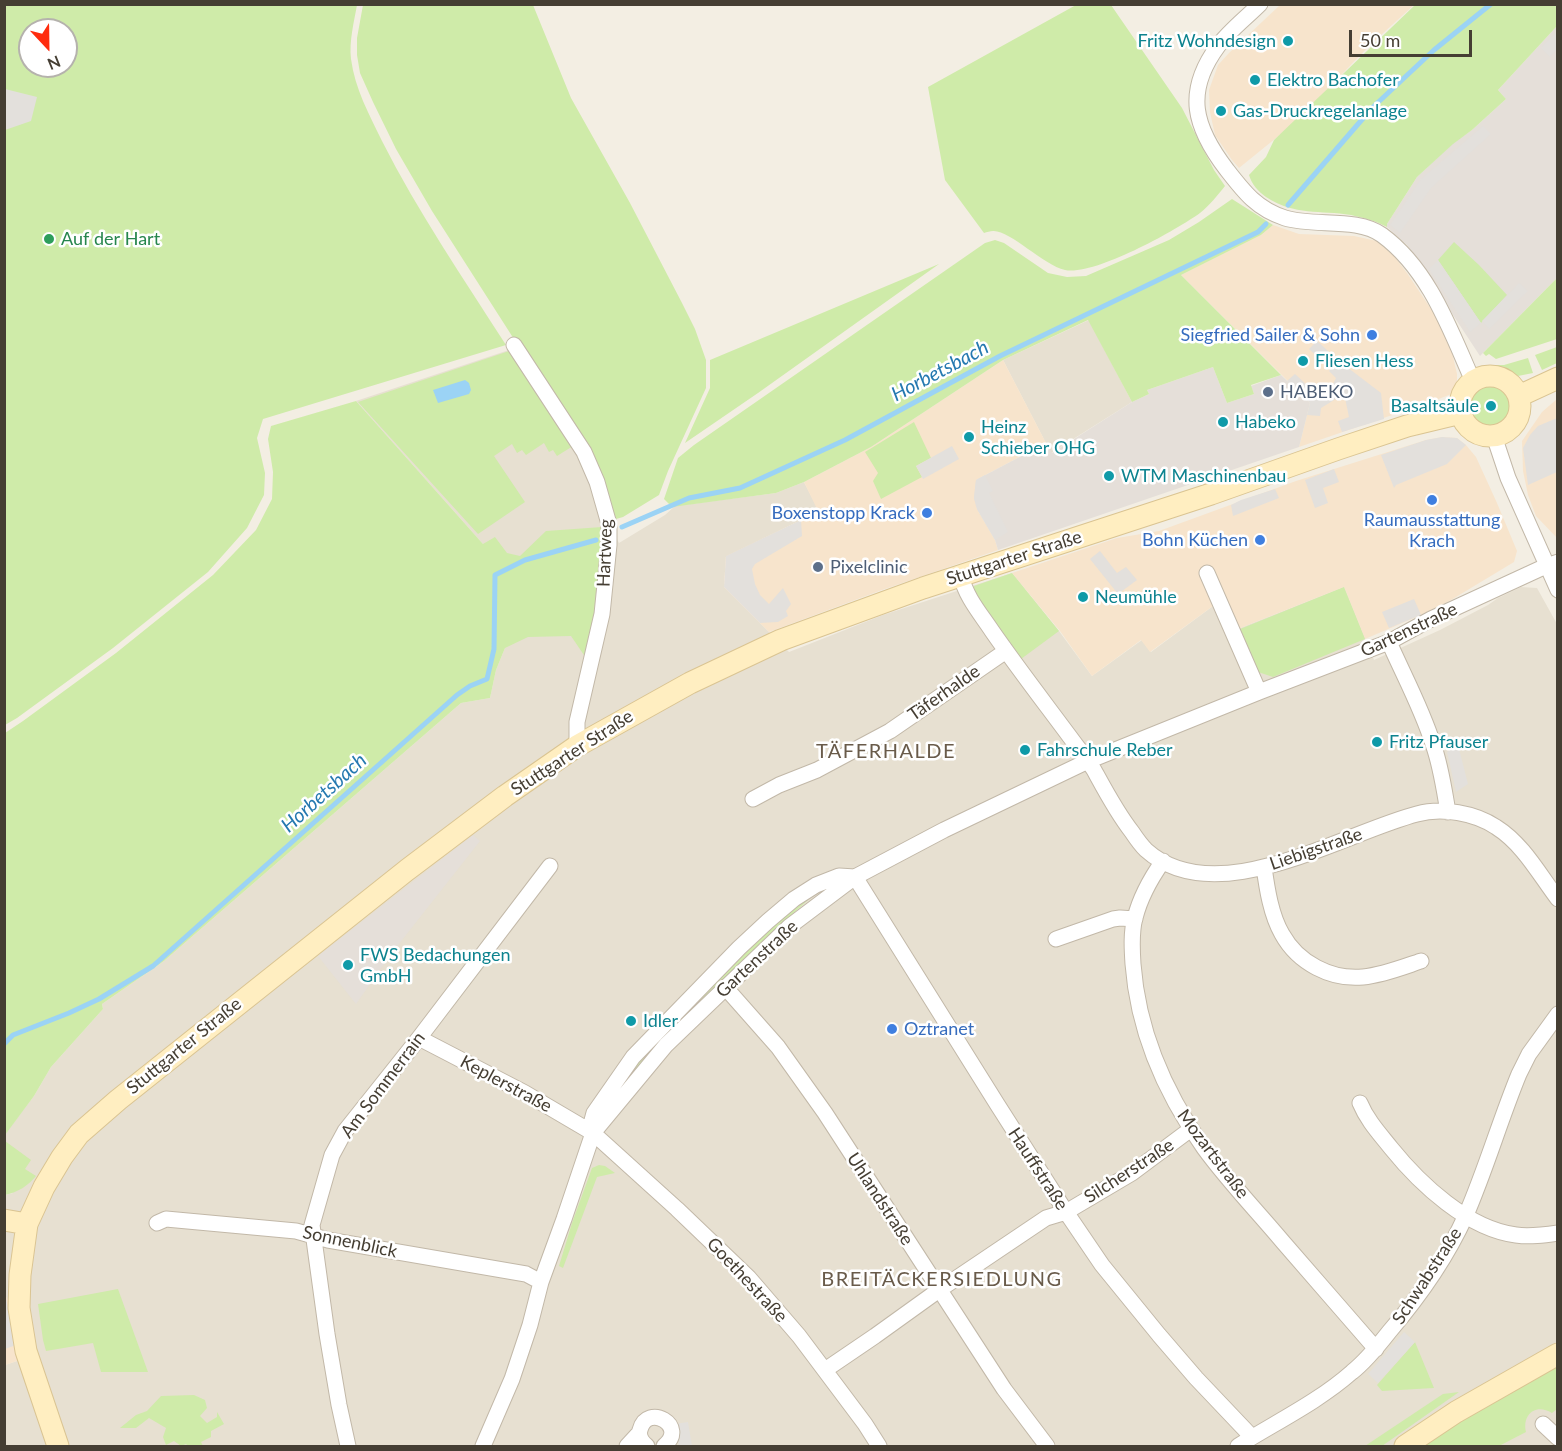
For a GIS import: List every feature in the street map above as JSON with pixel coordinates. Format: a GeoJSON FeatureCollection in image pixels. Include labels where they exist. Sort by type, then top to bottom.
{"type":"FeatureCollection","features":[{"type":"Feature","properties":{"kind":"street"},"geometry":{"type":"LineString","coordinates":[[1260,4],[1219,45],[1202,75],[1196,99],[1206,138],[1217,157],[1248,196],[1263,209],[1302,222],[1339,223],[1375,230],[1385,237],[1403,254],[1422,278],[1440,307],[1474,380]]}},
{"type":"Feature","properties":{"kind":"street","name":"Hartweg"},"geometry":{"type":"LineString","coordinates":[[514,345],[584,452],[597,482],[609,524],[602,614],[577,722],[577,746]]}},
{"type":"Feature","properties":{"kind":"street"},"geometry":{"type":"LineString","coordinates":[[1485,376],[1503,378],[1512,385],[1519,396],[1520,409],[1516,420],[1506,431],[1494,436],[1483,435],[1473,430],[1461,413],[1463,393],[1474,380],[1485,376]]}},
{"type":"Feature","properties":{"kind":"street"},"geometry":{"type":"LineString","coordinates":[[1519,396],[1557,378]]}},
{"type":"Feature","properties":{"kind":"street","name":"Stuttgarter Straße"},"geometry":{"type":"LineString","coordinates":[[58,1446],[26,1351],[19,1308],[20,1275],[27,1224],[44,1187],[62,1157],[79,1134],[118,1100],[407,870],[505,796],[577,746],[690,683],[781,640],[923,588],[1211,494],[1338,449],[1399,429],[1461,413]]}},
{"type":"Feature","properties":{"kind":"street"},"geometry":{"type":"LineString","coordinates":[[1494,436],[1508,478],[1552,564],[1557,590]]}},
{"type":"Feature","properties":{"kind":"street","name":"Gartenstraße"},"geometry":{"type":"LineString","coordinates":[[483,1446],[512,1379],[541,1282],[593,1133],[666,1045],[790,926],[855,877],[944,830],[1088,761],[1389,642],[1552,564]]}},
{"type":"Feature","properties":{"kind":"street"},"geometry":{"type":"LineString","coordinates":[[1207,573],[1259,692]]}},
{"type":"Feature","properties":{"kind":"street"},"geometry":{"type":"LineString","coordinates":[[961,576],[969,597],[1006,651],[1088,761]]}},
{"type":"Feature","properties":{"kind":"street"},"geometry":{"type":"LineString","coordinates":[[1389,642],[1420,708],[1434,746],[1448,812]]}},
{"type":"Feature","properties":{"kind":"street","name":"Täferhalde"},"geometry":{"type":"LineString","coordinates":[[753,799],[817,770],[890,731],[1006,651]]}},
{"type":"Feature","properties":{"kind":"street","name":"Liebigstraße"},"geometry":{"type":"LineString","coordinates":[[1088,761],[1115,808],[1146,850],[1163,861],[1184,870],[1206,874],[1235,873],[1264,867],[1308,854],[1419,813],[1458,812],[1474,816],[1508,835],[1557,899]]}},
{"type":"Feature","properties":{"kind":"street","name":"Mozartstraße"},"geometry":{"type":"LineString","coordinates":[[1163,861],[1146,890],[1135,919],[1132,952],[1144,1029],[1166,1084],[1191,1129],[1215,1162],[1376,1349]]}},
{"type":"Feature","properties":{"kind":"street","name":"Am Sommerrain"},"geometry":{"type":"LineString","coordinates":[[348,1446],[339,1405],[312,1225],[332,1155],[345,1131],[550,866]]}},
{"type":"Feature","properties":{"kind":"street"},"geometry":{"type":"LineString","coordinates":[[1264,867],[1271,903],[1282,934],[1312,966],[1332,974],[1355,978],[1374,976],[1422,962]]}},
{"type":"Feature","properties":{"kind":"street"},"geometry":{"type":"LineString","coordinates":[[593,1133],[591,1124],[594,1113],[633,1057],[739,948],[794,899],[827,880],[839,876],[855,877]]}},
{"type":"Feature","properties":{"kind":"street","name":"Hauffstraße"},"geometry":{"type":"LineString","coordinates":[[855,877],[1066,1212],[1102,1264],[1196,1378],[1252,1437]]}},
{"type":"Feature","properties":{"kind":"street"},"geometry":{"type":"LineString","coordinates":[[1056,939],[1113,919],[1135,919]]}},
{"type":"Feature","properties":{"kind":"street","name":"Uhlandstraße"},"geometry":{"type":"LineString","coordinates":[[725,987],[778,1047],[818,1104],[1004,1389],[1047,1446]]}},
{"type":"Feature","properties":{"kind":"street","name":"Schwabstraße"},"geometry":{"type":"LineString","coordinates":[[1238,1446],[1335,1386],[1354,1371],[1376,1349],[1425,1286],[1466,1215],[1519,1074],[1529,1054],[1557,1014]]}},
{"type":"Feature","properties":{"kind":"street","name":"Keplerstraße"},"geometry":{"type":"LineString","coordinates":[[419,1038],[525,1093],[593,1133]]}},
{"type":"Feature","properties":{"kind":"street"},"geometry":{"type":"LineString","coordinates":[[1359,1103],[1365,1117],[1408,1169],[1433,1192],[1466,1215],[1485,1226],[1516,1235],[1542,1236],[1557,1233]]}},
{"type":"Feature","properties":{"kind":"street","name":"Silcherstraße"},"geometry":{"type":"LineString","coordinates":[[825,1370],[1046,1218],[1066,1212],[1132,1173],[1191,1129]]}},
{"type":"Feature","properties":{"kind":"street","name":"Goethestraße"},"geometry":{"type":"LineString","coordinates":[[593,1133],[749,1278],[799,1336],[879,1446]]}},
{"type":"Feature","properties":{"kind":"street","name":"Sonnenblick"},"geometry":{"type":"LineString","coordinates":[[157,1223],[166,1219],[296,1231],[328,1240],[526,1275],[541,1282]]}},
{"type":"Feature","properties":{"kind":"street"},"geometry":{"type":"LineString","coordinates":[[4,1220],[27,1224]]}},
{"type":"Feature","properties":{"kind":"street"},"geometry":{"type":"LineString","coordinates":[[1405,1446],[1455,1412],[1557,1354]]}},
{"type":"Feature","properties":{"kind":"street"},"geometry":{"type":"LineString","coordinates":[[627,1446],[643,1440],[640,1428],[647,1420],[656,1417],[662,1418],[671,1429],[670,1439],[664,1446]]}},
{"type":"Feature","properties":{"kind":"street"},"geometry":{"type":"LineString","coordinates":[[1543,1424],[1557,1438]]}},
{"type":"Feature","properties":{"kind":"shaded area"},"geometry":{"type":"Polygon","coordinates":[[[1280,5],[1414,5],[1370,45],[1297,121],[1239,168],[1215,135],[1210,112],[1209,90],[1218,65],[1280,5]]]}},
{"type":"Feature","properties":{"kind":"shaded area"},"geometry":{"type":"Polygon","coordinates":[[[1557,26],[1557,278],[1480,356],[1407,245],[1387,227],[1387,224],[1417,177],[1453,143],[1472,130],[1506,99],[1498,90],[1557,26]]]}},
{"type":"Feature","properties":{"kind":"shaded area"},"geometry":{"type":"Polygon","coordinates":[[[1557,31],[1557,49],[1550,57],[1541,48],[1557,31]]]}},
{"type":"Feature","properties":{"kind":"shaded area"},"geometry":{"type":"Polygon","coordinates":[[[5,89],[37,97],[31,121],[5,130],[5,89]]]}},
{"type":"Feature","properties":{"kind":"shaded area"},"geometry":{"type":"Polygon","coordinates":[[[1483,126],[1491,134],[1431,188],[1400,233],[1390,225],[1421,179],[1483,126]]]}},
{"type":"Feature","properties":{"kind":"shaded area"},"geometry":{"type":"Polygon","coordinates":[[[1273,225],[1299,234],[1354,236],[1377,241],[1394,256],[1435,315],[1451,348],[1457,374],[1457,387],[1454,393],[1299,447],[1310,403],[1181,275],[1261,235],[1273,225]]]}},
{"type":"Feature","properties":{"kind":"shaded area"},"geometry":{"type":"Polygon","coordinates":[[[1438,260],[1481,323],[1470,332],[1429,269],[1438,260]]]}},
{"type":"Feature","properties":{"kind":"shaded area"},"geometry":{"type":"Polygon","coordinates":[[[1519,283],[1528,291],[1489,329],[1482,321],[1519,283]]]}},
{"type":"Feature","properties":{"kind":"shaded area"},"geometry":{"type":"Polygon","coordinates":[[[1089,320],[1132,402],[1051,453],[1003,360],[1089,320]]]}},
{"type":"Feature","properties":{"kind":"shaded area"},"geometry":{"type":"Polygon","coordinates":[[[1317,341],[1381,393],[1384,419],[1342,432],[1338,421],[1349,417],[1345,398],[1339,397],[1321,408],[1320,416],[1307,415],[1310,403],[1287,381],[1295,374],[1319,394],[1331,388],[1336,378],[1329,371],[1331,369],[1309,349],[1317,341]]]}},
{"type":"Feature","properties":{"kind":"shaded area"},"geometry":{"type":"Polygon","coordinates":[[[509,350],[581,456],[619,543],[665,515],[675,506],[776,493],[804,482],[818,509],[801,520],[726,557],[724,587],[789,652],[883,615],[1012,573],[1092,676],[1142,640],[1151,652],[1213,606],[1225,634],[1344,587],[1374,660],[1440,630],[1521,587],[1537,588],[1557,624],[1557,1446],[5,1446],[5,1365],[20,1360],[7,1298],[5,1299],[5,1195],[13,1193],[5,1188],[4,1135],[34,1096],[51,1067],[103,1009],[102,1004],[164,961],[461,703],[490,698],[496,670],[505,648],[483,544],[356,401],[509,350]]]}},
{"type":"Feature","properties":{"kind":"shaded area"},"geometry":{"type":"Polygon","coordinates":[[[1003,360],[1046,443],[976,480],[977,509],[995,540],[998,550],[769,632],[724,587],[726,556],[801,520],[817,509],[804,482],[871,447],[1003,360]]]}},
{"type":"Feature","properties":{"kind":"shaded area"},"geometry":{"type":"Polygon","coordinates":[[[1213,367],[1227,403],[1254,394],[1251,386],[1281,375],[1310,403],[1299,447],[998,550],[995,540],[977,509],[974,498],[976,480],[1046,443],[1052,453],[1132,402],[1149,394],[1147,390],[1213,367]]]}},
{"type":"Feature","properties":{"kind":"shaded area"},"geometry":{"type":"Polygon","coordinates":[[[1557,399],[1557,538],[1536,516],[1528,495],[1523,471],[1522,441],[1542,412],[1557,399]]]}},
{"type":"Feature","properties":{"kind":"shaded area"},"geometry":{"type":"Polygon","coordinates":[[[1557,418],[1557,472],[1528,485],[1523,448],[1538,426],[1557,418]]]}},
{"type":"Feature","properties":{"kind":"shaded area"},"geometry":{"type":"Polygon","coordinates":[[[1442,437],[1457,438],[1476,457],[1517,551],[1514,562],[1451,600],[1365,639],[1344,587],[1225,634],[1213,606],[1150,652],[1141,640],[1092,676],[1060,631],[1012,573],[1117,538],[1159,531],[1296,481],[1442,437]]]}},
{"type":"Feature","properties":{"kind":"shaded area"},"geometry":{"type":"Polygon","coordinates":[[[1442,437],[1457,438],[1466,445],[1447,464],[1396,485],[1394,488],[1381,455],[1442,437]]]}},
{"type":"Feature","properties":{"kind":"shaded area"},"geometry":{"type":"Polygon","coordinates":[[[952,446],[959,459],[923,479],[916,466],[952,446]]]}},
{"type":"Feature","properties":{"kind":"shaded area"},"geometry":{"type":"Polygon","coordinates":[[[1334,469],[1339,482],[1323,488],[1328,503],[1315,508],[1305,480],[1334,469]]]}},
{"type":"Feature","properties":{"kind":"shaded area"},"geometry":{"type":"Polygon","coordinates":[[[985,475],[993,491],[989,493],[1008,532],[995,540],[977,509],[974,498],[976,480],[985,475]]]}},
{"type":"Feature","properties":{"kind":"shaded area"},"geometry":{"type":"Polygon","coordinates":[[[1275,489],[1279,498],[1233,516],[1231,505],[1275,489]]]}},
{"type":"Feature","properties":{"kind":"shaded area"},"geometry":{"type":"Polygon","coordinates":[[[801,520],[802,536],[755,564],[752,569],[760,595],[769,604],[783,588],[791,604],[786,611],[788,616],[778,622],[760,623],[724,587],[726,556],[801,520]]]}},
{"type":"Feature","properties":{"kind":"shaded area"},"geometry":{"type":"Polygon","coordinates":[[[1100,551],[1117,573],[1126,567],[1137,580],[1118,594],[1090,559],[1100,551]]]}},
{"type":"Feature","properties":{"kind":"shaded area"},"geometry":{"type":"Polygon","coordinates":[[[1414,599],[1421,615],[1389,628],[1382,612],[1414,599]]]}},
{"type":"Feature","properties":{"kind":"shaded area"},"geometry":{"type":"Polygon","coordinates":[[[1458,745],[1468,784],[1456,792],[1447,752],[1458,745]]]}},
{"type":"Feature","properties":{"kind":"shaded area"},"geometry":{"type":"Polygon","coordinates":[[[473,835],[480,841],[391,954],[356,1004],[318,956],[473,835]]]}},
{"type":"Feature","properties":{"kind":"shaded area"},"geometry":{"type":"Polygon","coordinates":[[[7,1297],[20,1360],[5,1365],[4,1299],[7,1297]]]}},
{"type":"Feature","properties":{"kind":"shaded area"},"geometry":{"type":"Polygon","coordinates":[[[6,1298],[16,1345],[5,1349],[4,1299],[6,1298]]]}},
{"type":"Feature","properties":{"kind":"shaded area"},"geometry":{"type":"Polygon","coordinates":[[[1404,1332],[1415,1342],[1378,1383],[1368,1374],[1404,1332]]]}},
{"type":"Feature","properties":{"kind":"shaded area"},"geometry":{"type":"Polygon","coordinates":[[[688,1422],[692,1446],[679,1446],[675,1424],[688,1422]]]}},
{"type":"Feature","properties":{"kind":"green space"},"geometry":{"type":"Polygon","coordinates":[[[5,5],[357,5],[352,32],[351,59],[363,101],[411,193],[506,345],[263,419],[257,438],[265,473],[264,495],[247,528],[208,572],[113,648],[5,725],[5,5]]]}},
{"type":"Feature","properties":{"kind":"green space"},"geometry":{"type":"Polygon","coordinates":[[[363,5],[533,5],[571,98],[630,203],[682,303],[695,329],[706,360],[706,388],[659,495],[623,517],[616,519],[612,514],[519,347],[432,211],[396,149],[360,73],[357,38],[363,5]]]}},
{"type":"Feature","properties":{"kind":"green space"},"geometry":{"type":"Polygon","coordinates":[[[1076,5],[1111,5],[1182,108],[1214,170],[1225,186],[1200,213],[1154,241],[1095,266],[1065,270],[1047,262],[1000,232],[984,233],[945,180],[928,87],[1076,5]]]}},
{"type":"Feature","properties":{"kind":"green space"},"geometry":{"type":"Polygon","coordinates":[[[1415,5],[1557,5],[1557,26],[1498,90],[1506,99],[1417,177],[1387,227],[1351,215],[1297,210],[1263,195],[1249,175],[1266,157],[1274,140],[1415,5]]]}},
{"type":"Feature","properties":{"kind":"green space"},"geometry":{"type":"Polygon","coordinates":[[[1232,199],[1273,225],[1261,235],[1181,275],[1281,375],[1251,385],[1254,394],[1227,403],[1213,367],[1147,390],[1149,394],[1132,402],[1088,320],[1003,360],[871,447],[804,482],[776,493],[672,507],[664,499],[678,458],[694,445],[985,243],[995,240],[1004,243],[1048,273],[1067,277],[1086,276],[1169,240],[1232,199]]]}},
{"type":"Feature","properties":{"kind":"green space"},"geometry":{"type":"Polygon","coordinates":[[[1454,242],[1507,295],[1481,323],[1438,260],[1454,242]]]}},
{"type":"Feature","properties":{"kind":"green space"},"geometry":{"type":"Polygon","coordinates":[[[939,264],[685,443],[710,388],[710,360],[939,264]]]}},
{"type":"Feature","properties":{"kind":"green space"},"geometry":{"type":"Polygon","coordinates":[[[1557,278],[1557,339],[1496,359],[1489,354],[1486,356],[1483,353],[1557,278]]]}},
{"type":"Feature","properties":{"kind":"green space"},"geometry":{"type":"Polygon","coordinates":[[[1557,347],[1557,363],[1542,370],[1535,355],[1557,347]]]}},
{"type":"Feature","properties":{"kind":"green space"},"geometry":{"type":"Polygon","coordinates":[[[509,351],[573,446],[557,456],[553,450],[549,452],[544,443],[526,455],[522,450],[517,453],[512,444],[494,456],[525,502],[478,534],[358,402],[509,351]]]}},
{"type":"Feature","properties":{"kind":"green space"},"geometry":{"type":"Polygon","coordinates":[[[1528,358],[1533,373],[1518,376],[1488,365],[1504,365],[1528,358]]]}},
{"type":"Feature","properties":{"kind":"green space"},"geometry":{"type":"Polygon","coordinates":[[[1490,386],[1498,387],[1504,392],[1509,398],[1509,414],[1504,420],[1498,425],[1490,426],[1482,425],[1476,420],[1471,414],[1470,406],[1471,398],[1476,392],[1482,387],[1490,386]]]}},
{"type":"Feature","properties":{"kind":"green space"},"geometry":{"type":"Polygon","coordinates":[[[356,401],[483,544],[495,537],[507,553],[520,556],[546,531],[602,527],[594,614],[586,658],[571,636],[528,637],[505,648],[496,670],[490,698],[461,703],[164,961],[102,1004],[103,1009],[51,1067],[34,1096],[5,1135],[5,733],[116,653],[213,575],[256,530],[272,499],[273,472],[268,439],[271,426],[356,401]]]}},
{"type":"Feature","properties":{"kind":"green space"},"geometry":{"type":"Polygon","coordinates":[[[914,422],[931,458],[916,466],[922,477],[881,499],[873,481],[878,473],[865,452],[914,422]]]}},
{"type":"Feature","properties":{"kind":"green space"},"geometry":{"type":"Polygon","coordinates":[[[1012,573],[1059,631],[1021,659],[973,591],[974,586],[1012,573]]]}},
{"type":"Feature","properties":{"kind":"green space"},"geometry":{"type":"Polygon","coordinates":[[[1344,587],[1365,639],[1273,677],[1258,672],[1240,629],[1344,587]]]}},
{"type":"Feature","properties":{"kind":"green space"},"geometry":{"type":"Polygon","coordinates":[[[816,893],[707,995],[626,1080],[622,1077],[786,910],[816,893]]]}},
{"type":"Feature","properties":{"kind":"green space"},"geometry":{"type":"Polygon","coordinates":[[[5,1141],[31,1160],[25,1169],[36,1176],[22,1188],[5,1195],[5,1141]]]}},
{"type":"Feature","properties":{"kind":"green space"},"geometry":{"type":"Polygon","coordinates":[[[599,1165],[615,1173],[597,1177],[563,1268],[559,1266],[572,1223],[592,1168],[599,1165]]]}},
{"type":"Feature","properties":{"kind":"green space"},"geometry":{"type":"Polygon","coordinates":[[[118,1289],[148,1372],[101,1372],[93,1343],[46,1351],[38,1304],[118,1289]]]}},
{"type":"Feature","properties":{"kind":"green space"},"geometry":{"type":"Polygon","coordinates":[[[1415,1342],[1434,1388],[1382,1391],[1377,1385],[1415,1342]]]}},
{"type":"Feature","properties":{"kind":"green space"},"geometry":{"type":"Polygon","coordinates":[[[1557,1363],[1557,1409],[1552,1413],[1541,1409],[1532,1412],[1526,1420],[1526,1432],[1499,1446],[1420,1446],[1479,1405],[1557,1363]]]}},
{"type":"Feature","properties":{"kind":"green space"},"geometry":{"type":"Polygon","coordinates":[[[1459,1392],[1382,1446],[1365,1446],[1443,1394],[1459,1392]]]}},
{"type":"Feature","properties":{"kind":"green space"},"geometry":{"type":"Polygon","coordinates":[[[194,1395],[205,1400],[207,1408],[200,1416],[207,1423],[217,1417],[217,1412],[224,1424],[211,1431],[211,1437],[201,1442],[203,1446],[186,1444],[181,1446],[174,1441],[166,1445],[163,1437],[166,1428],[149,1418],[136,1428],[120,1428],[136,1415],[147,1411],[161,1396],[194,1395]]]}},
{"type":"Feature","properties":{"kind":"water"},"geometry":{"type":"Polygon","coordinates":[[[465,380],[469,383],[471,390],[469,394],[438,403],[433,390],[465,380]]]}},
{"type":"Feature","properties":{"kind":"waterway","name":"Horbetsbach"},"geometry":{"type":"LineString","coordinates":[[1288,205],[1372,108],[1434,50],[1491,4]]}},
{"type":"Feature","properties":{"kind":"waterway","name":"Horbetsbach"},"geometry":{"type":"LineString","coordinates":[[622,527],[689,498],[740,488],[845,440],[1000,356],[1258,232],[1266,224]]}},
{"type":"Feature","properties":{"kind":"waterway","name":"Horbetsbach"},"geometry":{"type":"LineString","coordinates":[[4,1044],[13,1035],[99,999],[153,966],[457,695],[470,686],[487,679],[494,649],[495,575],[525,560],[596,540]]}},
{"type":"Feature","properties":{"kind":"place","name":"Fritz Wohndesign"},"geometry":{"type":"Point","coordinates":[1288,41]}},
{"type":"Feature","properties":{"kind":"place","name":"Elektro Bachofer"},"geometry":{"type":"Point","coordinates":[1255,80]}},
{"type":"Feature","properties":{"kind":"place","name":"Gas-Druckregelanlage"},"geometry":{"type":"Point","coordinates":[1221,111]}},
{"type":"Feature","properties":{"kind":"place","name":"Auf der Hart"},"geometry":{"type":"Point","coordinates":[49,239]}},
{"type":"Feature","properties":{"kind":"place","name":"Siegfried Sailer & Sohn"},"geometry":{"type":"Point","coordinates":[1372,335]}},
{"type":"Feature","properties":{"kind":"place","name":"Fliesen Hess"},"geometry":{"type":"Point","coordinates":[1303,361]}},
{"type":"Feature","properties":{"kind":"place","name":"HABEKO"},"geometry":{"type":"Point","coordinates":[1268,392]}},
{"type":"Feature","properties":{"kind":"place","name":"Basaltsäule"},"geometry":{"type":"Point","coordinates":[1491,406]}},
{"type":"Feature","properties":{"kind":"place","name":"Habeko"},"geometry":{"type":"Point","coordinates":[1223,422]}},
{"type":"Feature","properties":{"kind":"place","name":"Heinz Schieber OHG"},"geometry":{"type":"Point","coordinates":[969,437]}},
{"type":"Feature","properties":{"kind":"place","name":"WTM Maschinenbau"},"geometry":{"type":"Point","coordinates":[1109,476]}},
{"type":"Feature","properties":{"kind":"place","name":"Raumausstattung Krach"},"geometry":{"type":"Point","coordinates":[1432,500]}},
{"type":"Feature","properties":{"kind":"place","name":"Boxenstopp Krack"},"geometry":{"type":"Point","coordinates":[927,513]}},
{"type":"Feature","properties":{"kind":"place","name":"Bohn Küchen"},"geometry":{"type":"Point","coordinates":[1260,540]}},
{"type":"Feature","properties":{"kind":"place","name":"Pixelclinic"},"geometry":{"type":"Point","coordinates":[818,567]}},
{"type":"Feature","properties":{"kind":"place","name":"Neumühle"},"geometry":{"type":"Point","coordinates":[1083,597]}},
{"type":"Feature","properties":{"kind":"place","name":"Fritz Pfauser"},"geometry":{"type":"Point","coordinates":[1377,742]}},
{"type":"Feature","properties":{"kind":"place","name":"Fahrschule Reber"},"geometry":{"type":"Point","coordinates":[1025,750]}},
{"type":"Feature","properties":{"kind":"place","name":"FWS Bedachungen GmbH"},"geometry":{"type":"Point","coordinates":[348,965]}},
{"type":"Feature","properties":{"kind":"place","name":"Idler"},"geometry":{"type":"Point","coordinates":[631,1021]}},
{"type":"Feature","properties":{"kind":"place","name":"Oztranet"},"geometry":{"type":"Point","coordinates":[892,1029]}},
{"type":"Feature","properties":{"kind":"district","name":"TÄFERHALDE"},"geometry":{"type":"Point","coordinates":[886,752]}},
{"type":"Feature","properties":{"kind":"district","name":"BREITÄCKERSIEDLUNG"},"geometry":{"type":"Point","coordinates":[942,1280]}}]}
